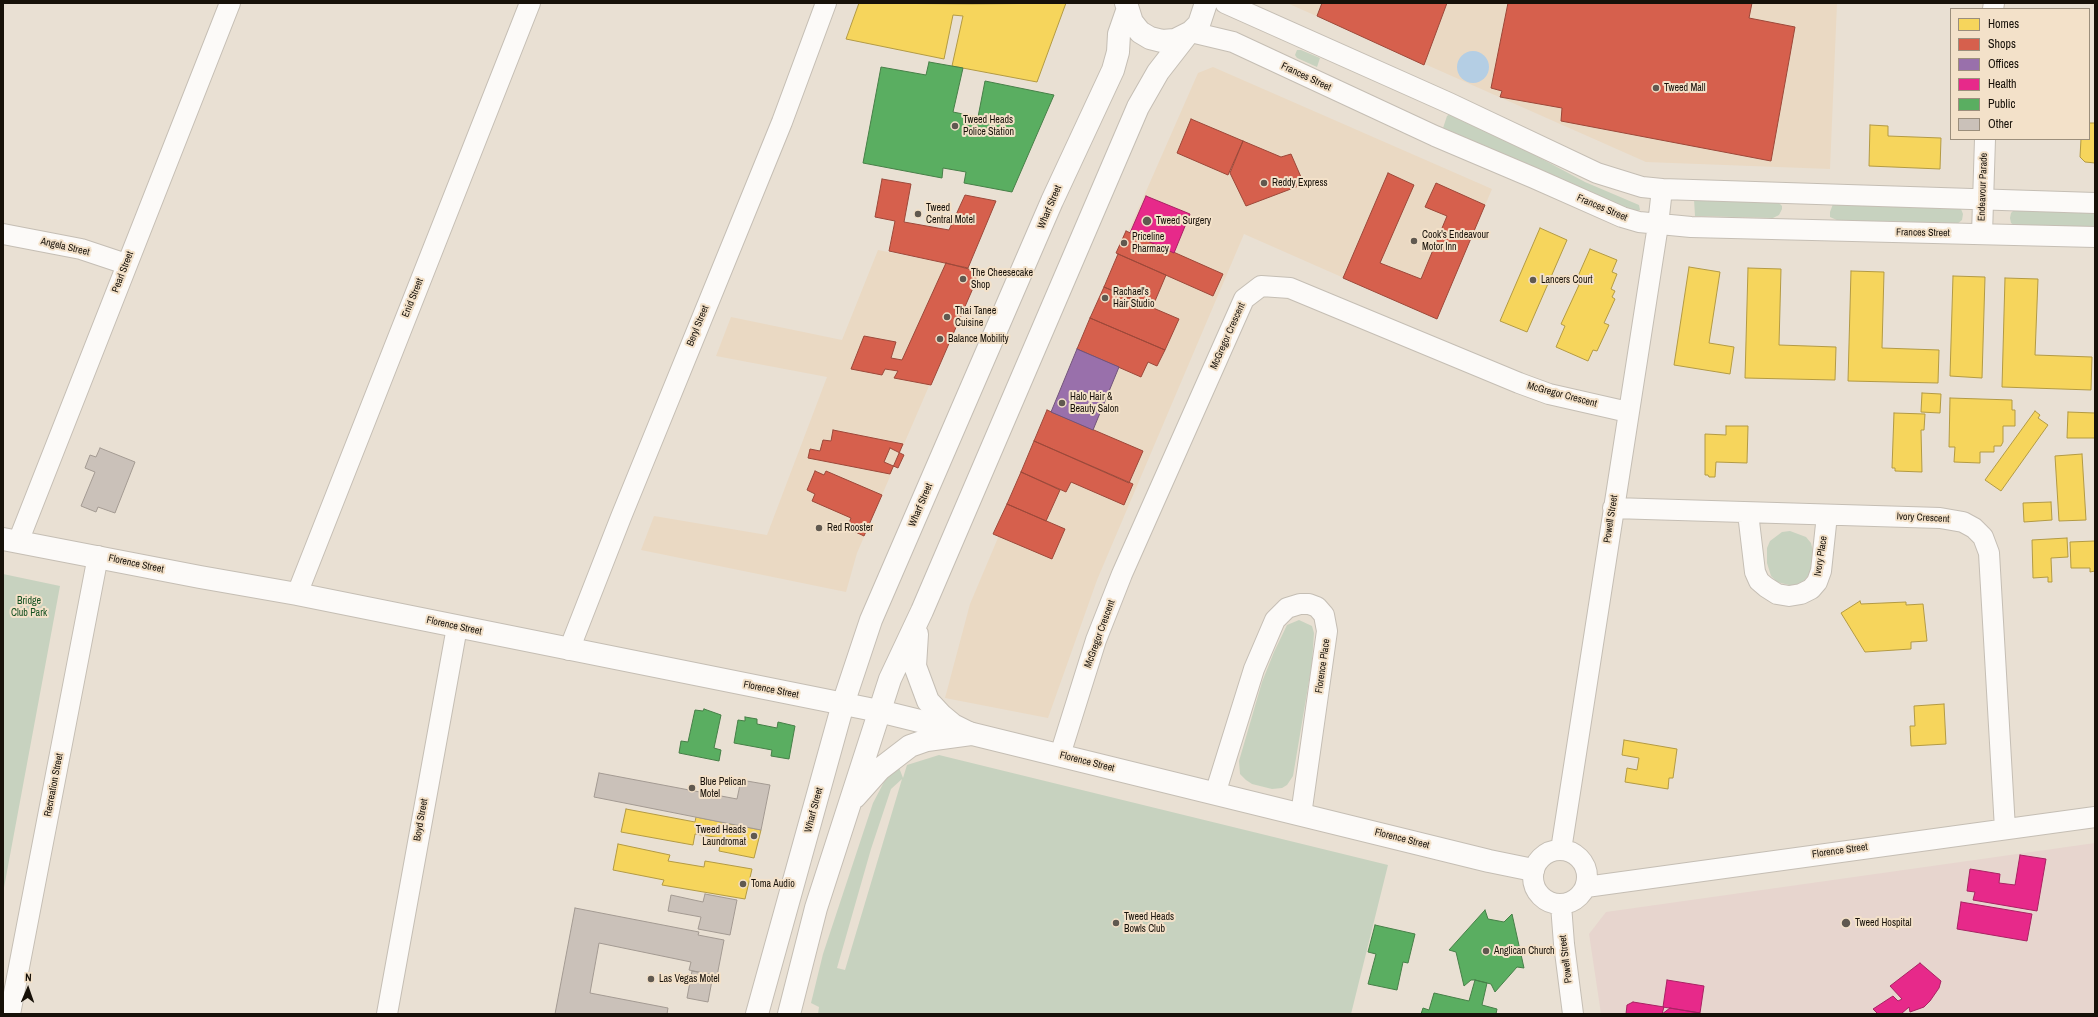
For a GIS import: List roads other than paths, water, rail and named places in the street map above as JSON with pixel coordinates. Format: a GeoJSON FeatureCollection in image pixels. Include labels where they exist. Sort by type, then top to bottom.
{"type":"FeatureCollection","features":[{"type":"Feature","properties":{"kind":"main road"},"geometry":{"type":"LineString","coordinates":[[789,1014],[816,908],[890,679],[922,611],[1138,107],[1158,72],[1188,34],[1199,24],[1206,3]]}},
{"type":"Feature","properties":{"kind":"main road"},"geometry":{"type":"LineString","coordinates":[[1126,5],[1132,22],[1140,32],[1150,38],[1162,41],[1175,40],[1188,34]]}},
{"type":"Feature","properties":{"kind":"main road","name":"Wharf Street"},"geometry":{"type":"LineString","coordinates":[[757,1014],[843,704],[871,620],[1070,162],[1113,70],[1118,52],[1119,34],[1126,5]]}},
{"type":"Feature","properties":{"kind":"main road","name":"Florence Street"},"geometry":{"type":"LineString","coordinates":[[11,540],[296,594],[879,711],[1301,815],[1533,870]]}},
{"type":"Feature","properties":{"kind":"main road"},"geometry":{"type":"LineString","coordinates":[[922,611],[915,644],[915,666],[921,685],[928,701],[941,716],[971,734]]}},
{"type":"Feature","properties":{"kind":"main road"},"geometry":{"type":"LineString","coordinates":[[848,806],[880,769],[910,746],[927,740],[971,734]]}},
{"type":"Feature","properties":{"kind":"street","name":"Pearl Street"},"geometry":{"type":"LineString","coordinates":[[11,540],[126,264],[230,3]]}},
{"type":"Feature","properties":{"kind":"street","name":"Enid Street"},"geometry":{"type":"LineString","coordinates":[[296,594],[530,3]]}},
{"type":"Feature","properties":{"kind":"street","name":"Beryl Street"},"geometry":{"type":"LineString","coordinates":[[569,650],[621,517],[782,122],[826,3]]}},
{"type":"Feature","properties":{"kind":"street"},"geometry":{"type":"LineString","coordinates":[[1225,3],[1449,103],[1597,173],[1642,186],[1662,189],[2095,203]]}},
{"type":"Feature","properties":{"kind":"street","name":"Frances Street"},"geometry":{"type":"LineString","coordinates":[[1188,34],[1233,42],[1416,128],[1622,217],[1658,225],[2095,237]]}},
{"type":"Feature","properties":{"kind":"street","name":"Endeavour Parade"},"geometry":{"type":"LineString","coordinates":[[1982,234],[1985,140]]}},
{"type":"Feature","properties":{"kind":"street","name":"Powell Street"},"geometry":{"type":"LineString","coordinates":[[1561,850],[1658,225],[1662,189]]}},
{"type":"Feature","properties":{"kind":"street","name":"Angela Street"},"geometry":{"type":"LineString","coordinates":[[3,234],[81,249],[126,264]]}},
{"type":"Feature","properties":{"kind":"street","name":"McGregor Crescent"},"geometry":{"type":"LineString","coordinates":[[1060,756],[1096,640],[1122,574],[1244,299],[1261,286],[1290,288],[1549,394],[1628,412]]}},
{"type":"Feature","properties":{"kind":"street","name":"Ivory Crescent"},"geometry":{"type":"LineString","coordinates":[[1613,508],[1949,519],[1963,522],[1974,528],[1983,537],[1989,553],[2005,829]]}},
{"type":"Feature","properties":{"kind":"street","name":"Ivory Place"},"geometry":{"type":"LineString","coordinates":[[1748,513],[1755,572],[1759,581],[1777,594],[1789,596],[1801,594],[1811,589],[1817,582],[1820,571],[1827,515]]}},
{"type":"Feature","properties":{"kind":"street","name":"Recreation Street"},"geometry":{"type":"LineString","coordinates":[[10,1014],[98,556]]}},
{"type":"Feature","properties":{"kind":"street","name":"Florence Place"},"geometry":{"type":"LineString","coordinates":[[1215,794],[1254,669],[1275,620],[1287,608],[1300,604],[1309,604],[1317,607],[1324,615],[1328,631],[1301,815]]}},
{"type":"Feature","properties":{"kind":"street","name":"Boyd Street"},"geometry":{"type":"LineString","coordinates":[[387,1014],[457,627]]}},
{"type":"Feature","properties":{"kind":"street","name":"Florence Street"},"geometry":{"type":"LineString","coordinates":[[1586,886],[2095,817]]}},
{"type":"Feature","properties":{"kind":"street"},"geometry":{"type":"LineString","coordinates":[[1561,850],[1573,854],[1583,862],[1587,870],[1586,886],[1576,900],[1561,904],[1552,904],[1538,894],[1532,879],[1533,870],[1543,855],[1552,851],[1561,850]]}},
{"type":"Feature","properties":{"kind":"street","name":"Powell Street"},"geometry":{"type":"LineString","coordinates":[[1561,904],[1564,944],[1573,1014]]}},
{"type":"Feature","properties":{"kind":"water"},"geometry":{"type":"Polygon","coordinates":[[[1473,51],[1484,56],[1489,67],[1484,78],[1473,83],[1462,78],[1457,67],[1462,56],[1473,51]]]}},
{"type":"Feature","properties":{"kind":"place","name":"Tweed Mall"},"geometry":{"type":"Point","coordinates":[1656,88]}},
{"type":"Feature","properties":{"kind":"place","name":"Tweed Heads Police Station"},"geometry":{"type":"Point","coordinates":[955,126]}},
{"type":"Feature","properties":{"kind":"place","name":"Reddy Express"},"geometry":{"type":"Point","coordinates":[1264,183]}},
{"type":"Feature","properties":{"kind":"place","name":"Tweed Central Motel"},"geometry":{"type":"Point","coordinates":[918,214]}},
{"type":"Feature","properties":{"kind":"place","name":"Tweed Surgery"},"geometry":{"type":"Point","coordinates":[1147,221]}},
{"type":"Feature","properties":{"kind":"place","name":"Cook's Endeavour Motor Inn"},"geometry":{"type":"Point","coordinates":[1414,241]}},
{"type":"Feature","properties":{"kind":"place","name":"Priceline Pharmacy"},"geometry":{"type":"Point","coordinates":[1124,243]}},
{"type":"Feature","properties":{"kind":"place","name":"The Cheesecake Shop"},"geometry":{"type":"Point","coordinates":[963,279]}},
{"type":"Feature","properties":{"kind":"place","name":"Lancers Court"},"geometry":{"type":"Point","coordinates":[1533,280]}},
{"type":"Feature","properties":{"kind":"place","name":"Rachael's Hair Studio"},"geometry":{"type":"Point","coordinates":[1105,298]}},
{"type":"Feature","properties":{"kind":"place","name":"Thai Tanee Cuisine"},"geometry":{"type":"Point","coordinates":[947,317]}},
{"type":"Feature","properties":{"kind":"place","name":"Balance Mobility"},"geometry":{"type":"Point","coordinates":[940,339]}},
{"type":"Feature","properties":{"kind":"place","name":"Halo Hair & Beauty Salon"},"geometry":{"type":"Point","coordinates":[1062,403]}},
{"type":"Feature","properties":{"kind":"place","name":"Red Rooster"},"geometry":{"type":"Point","coordinates":[819,528]}},
{"type":"Feature","properties":{"kind":"place","name":"Blue Pelican Motel"},"geometry":{"type":"Point","coordinates":[692,788]}},
{"type":"Feature","properties":{"kind":"place","name":"Tweed Heads Laundromat"},"geometry":{"type":"Point","coordinates":[754,836]}},
{"type":"Feature","properties":{"kind":"place","name":"Toma Audio"},"geometry":{"type":"Point","coordinates":[743,884]}},
{"type":"Feature","properties":{"kind":"place","name":"Tweed Heads Bowls Club"},"geometry":{"type":"Point","coordinates":[1116,923]}},
{"type":"Feature","properties":{"kind":"place","name":"Tweed Hospital"},"geometry":{"type":"Point","coordinates":[1846,923]}},
{"type":"Feature","properties":{"kind":"place","name":"Anglican Church"},"geometry":{"type":"Point","coordinates":[1486,951]}},
{"type":"Feature","properties":{"kind":"place","name":"Las Vegas Motel"},"geometry":{"type":"Point","coordinates":[651,979]}},
{"type":"Feature","properties":{"kind":"park label","name":"Bridge Club Park"},"geometry":{"type":"Point","coordinates":[29,606]}}]}
